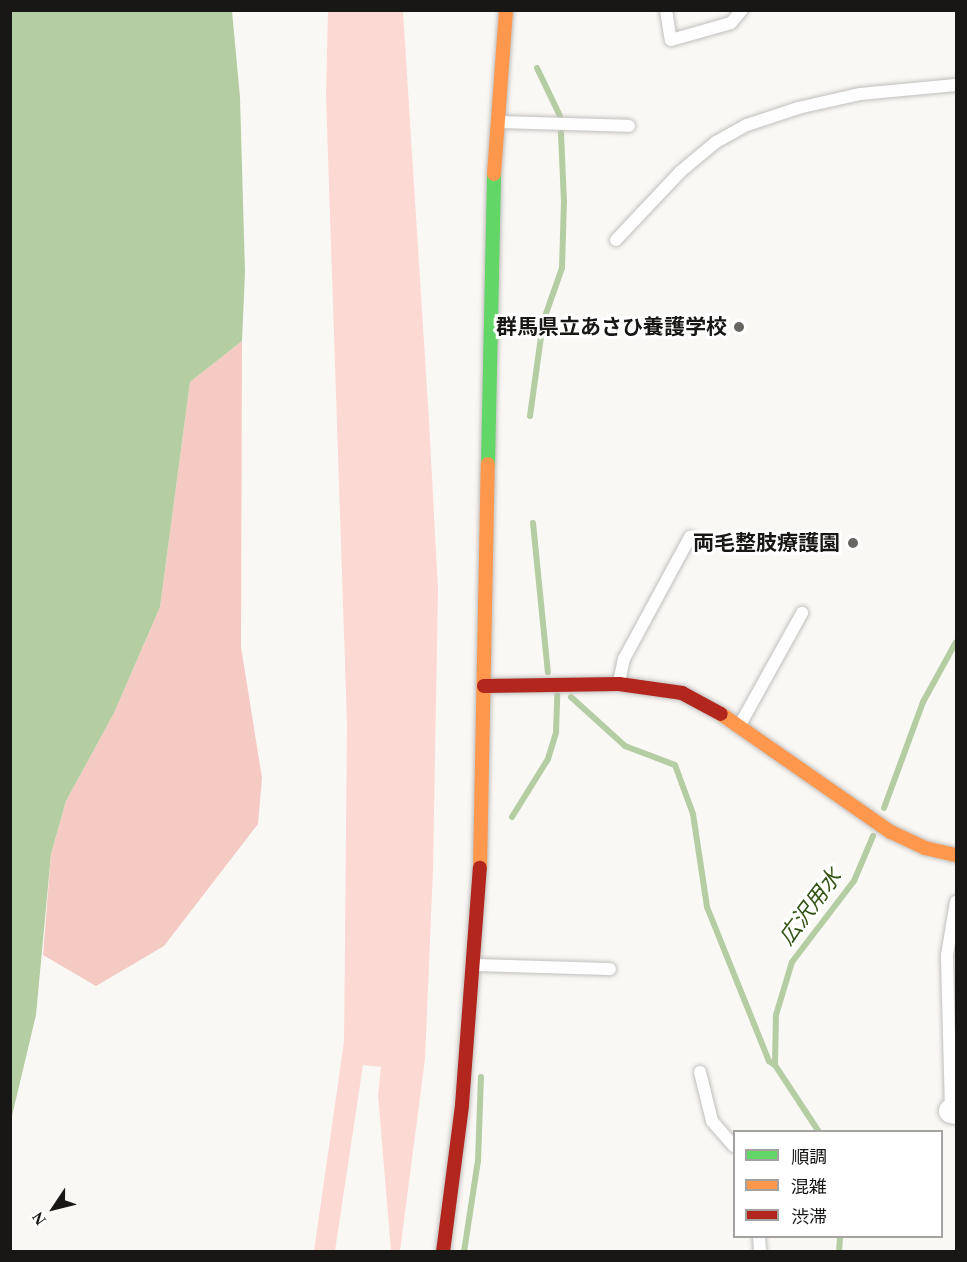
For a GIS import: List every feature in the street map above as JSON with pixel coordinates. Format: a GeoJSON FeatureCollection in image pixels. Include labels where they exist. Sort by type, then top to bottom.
{"type":"FeatureCollection","features":[{"type":"Feature","properties":{"kind":"street"},"geometry":{"type":"LineString","coordinates":[[443,1251],[462,1106],[481,856],[495,122],[506,10]]}},
{"type":"Feature","properties":{"kind":"street"},"geometry":{"type":"LineString","coordinates":[[484,686],[620,684],[682,693],[740,724],[891,832],[925,848],[957,855]]}},
{"type":"Feature","properties":{"kind":"lane"},"geometry":{"type":"LineString","coordinates":[[666,10],[671,40],[732,23],[742,10]]}},
{"type":"Feature","properties":{"kind":"lane"},"geometry":{"type":"LineString","coordinates":[[616,240],[680,172],[716,142],[747,124],[798,108],[860,94],[957,85]]}},
{"type":"Feature","properties":{"kind":"lane"},"geometry":{"type":"LineString","coordinates":[[495,122],[628,126]]}},
{"type":"Feature","properties":{"kind":"lane"},"geometry":{"type":"LineString","coordinates":[[620,684],[624,659],[690,537]]}},
{"type":"Feature","properties":{"kind":"lane"},"geometry":{"type":"LineString","coordinates":[[740,724],[802,613]]}},
{"type":"Feature","properties":{"kind":"lane"},"geometry":{"type":"LineString","coordinates":[[954,1112],[947,955],[957,902]]}},
{"type":"Feature","properties":{"kind":"lane"},"geometry":{"type":"LineString","coordinates":[[473,965],[610,969]]}},
{"type":"Feature","properties":{"kind":"lane"},"geometry":{"type":"LineString","coordinates":[[700,1072],[712,1121],[733,1144]]}},
{"type":"Feature","properties":{"kind":"shaded area"},"geometry":{"type":"Polygon","coordinates":[[[11,10],[232,11],[240,97],[245,272],[242,341],[190,382],[160,607],[114,713],[66,801],[51,854],[36,1015],[11,1120],[11,10]]]}},
{"type":"Feature","properties":{"kind":"shaded area"},"geometry":{"type":"Polygon","coordinates":[[[328,11],[403,11],[429,421],[438,589],[433,870],[425,1059],[400,1251],[391,1251],[378,1095],[381,1067],[363,1065],[335,1251],[314,1251],[344,1042],[347,724],[326,96],[328,11]]]}},
{"type":"Feature","properties":{"kind":"shaded area"},"geometry":{"type":"Polygon","coordinates":[[[242,341],[241,647],[262,778],[258,824],[164,946],[96,986],[43,955],[51,854],[66,801],[114,713],[160,607],[190,382],[242,341]]]}},
{"type":"Feature","properties":{"kind":"waterway"},"geometry":{"type":"LineString","coordinates":[[537,68],[560,116]]}},
{"type":"Feature","properties":{"kind":"waterway"},"geometry":{"type":"LineString","coordinates":[[530,416],[543,322],[562,268],[564,202],[561,133]]}},
{"type":"Feature","properties":{"kind":"waterway"},"geometry":{"type":"LineString","coordinates":[[533,523],[548,672]]}},
{"type":"Feature","properties":{"kind":"waterway","name":"広沢用水"},"geometry":{"type":"LineString","coordinates":[[884,808],[923,702],[956,642]]}},
{"type":"Feature","properties":{"kind":"waterway"},"geometry":{"type":"LineString","coordinates":[[512,817],[548,759],[556,732],[557,695]]}},
{"type":"Feature","properties":{"kind":"waterway"},"geometry":{"type":"LineString","coordinates":[[571,697],[625,746],[675,765],[693,814],[707,907],[769,1061],[775,1065]]}},
{"type":"Feature","properties":{"kind":"waterway","name":"広沢用水"},"geometry":{"type":"LineString","coordinates":[[818,1130],[775,1065],[776,1015],[792,962],[854,881],[873,836]]}},
{"type":"Feature","properties":{"kind":"waterway"},"geometry":{"type":"LineString","coordinates":[[464,1252],[478,1161],[481,1077]]}},
{"type":"Feature","properties":{"kind":"waterway","name":"広沢用水"},"geometry":{"type":"LineString","coordinates":[[839,1252],[840,1238]]}},
{"type":"Feature","properties":{"kind":"traffic: fast"},"geometry":{"type":"LineString","coordinates":[[488,464],[494,174]]}},
{"type":"Feature","properties":{"kind":"traffic: slow"},"geometry":{"type":"LineString","coordinates":[[494,174],[506,10]]}},
{"type":"Feature","properties":{"kind":"traffic: slow"},"geometry":{"type":"LineString","coordinates":[[480,868],[488,464]]}},
{"type":"Feature","properties":{"kind":"traffic: slow"},"geometry":{"type":"LineString","coordinates":[[721,714],[891,832],[925,848],[956,855]]}},
{"type":"Feature","properties":{"kind":"traffic: jam"},"geometry":{"type":"LineString","coordinates":[[484,686],[619,684],[682,693],[721,714]]}},
{"type":"Feature","properties":{"kind":"traffic: jam"},"geometry":{"type":"LineString","coordinates":[[443,1252],[462,1105],[480,868]]}},
{"type":"Feature","properties":{"kind":"place","name":"群馬県立あさひ養護学校"},"geometry":{"type":"Point","coordinates":[739,327]}},
{"type":"Feature","properties":{"kind":"place","name":"両毛整肢療護園"},"geometry":{"type":"Point","coordinates":[853,543]}}]}
